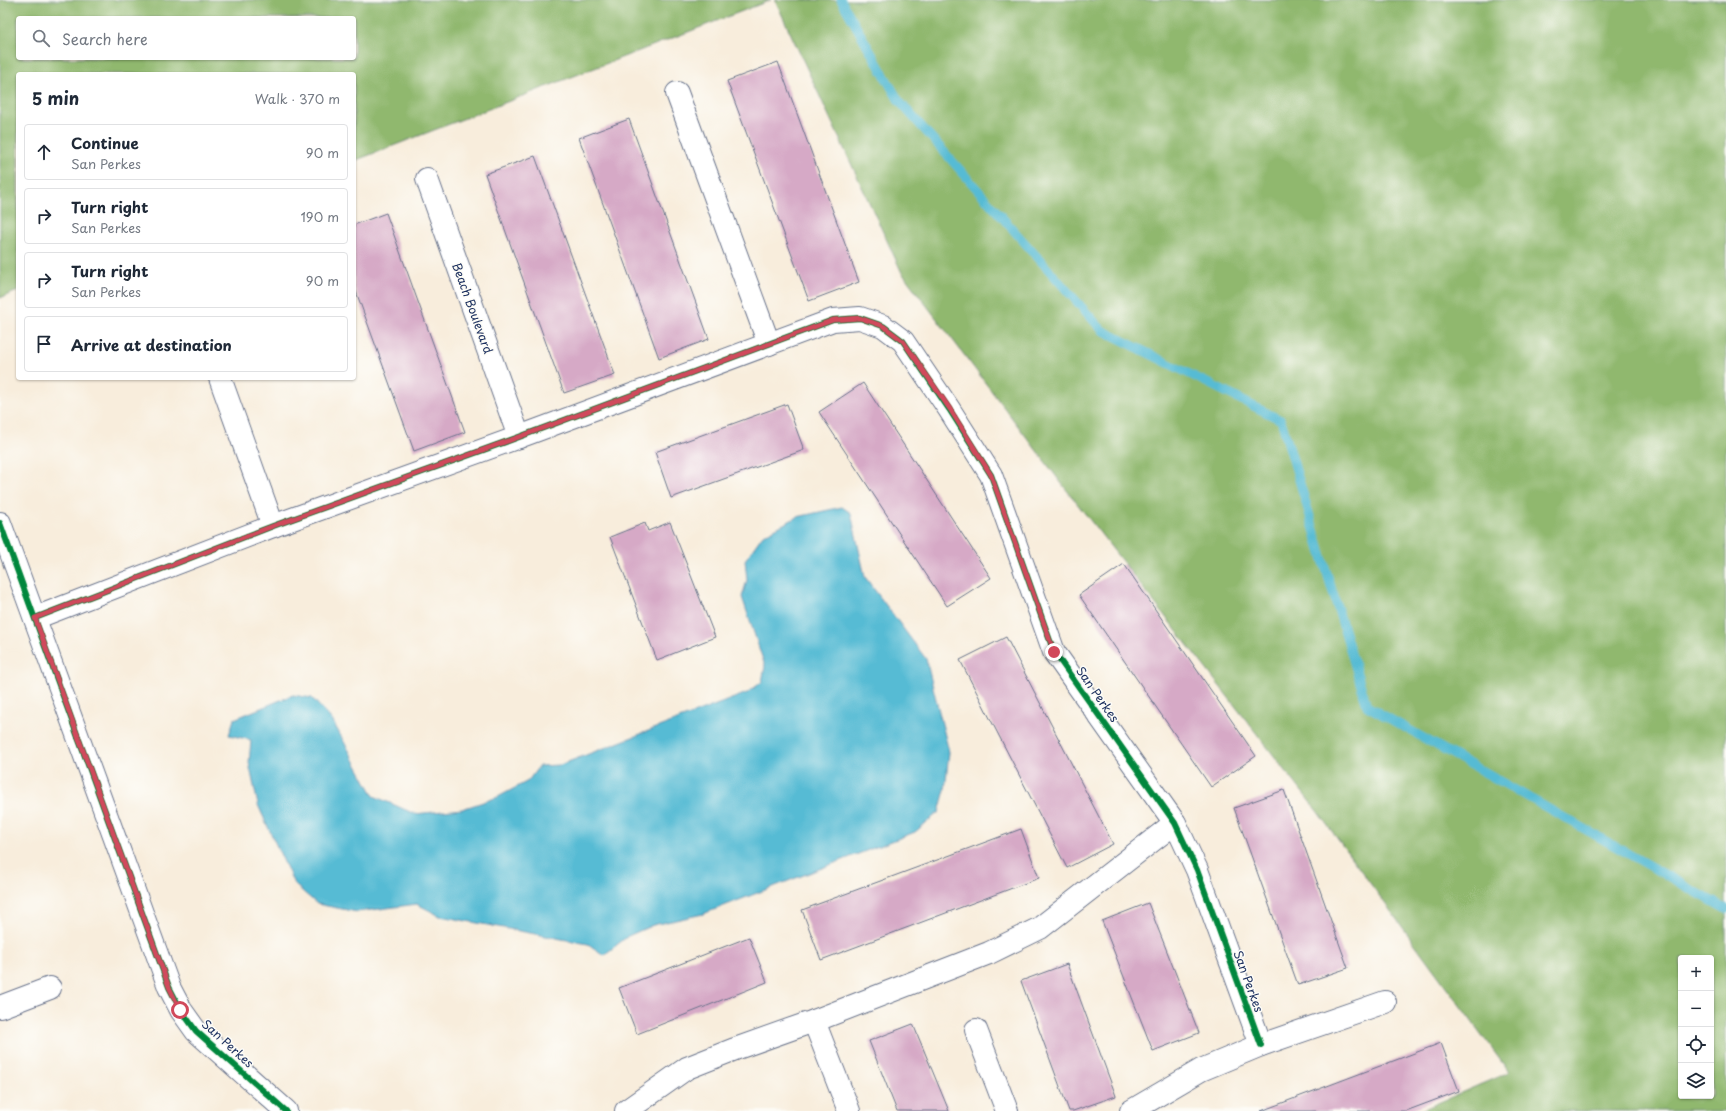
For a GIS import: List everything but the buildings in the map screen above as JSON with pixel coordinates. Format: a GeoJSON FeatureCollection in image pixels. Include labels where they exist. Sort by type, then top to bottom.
{"type":"FeatureCollection","features":[{"type":"Feature","properties":{"kind":"street"},"geometry":{"type":"LineString","coordinates":[[678,93],[769,344]]}},
{"type":"Feature","properties":{"kind":"street","name":"Beach Boulevard"},"geometry":{"type":"LineString","coordinates":[[427,179],[519,437]]}},
{"type":"Feature","properties":{"kind":"street","name":"San Perkes"},"geometry":{"type":"LineString","coordinates":[[286,1111],[196,1031],[180,1010],[169,987],[35,618],[273,526],[519,437],[833,320],[860,318],[883,326],[903,341],[950,409],[991,475],[1054,652],[1176,823],[1197,870],[1261,1045]]}},
{"type":"Feature","properties":{"kind":"street"},"geometry":{"type":"LineString","coordinates":[[221,380],[273,526]]}},
{"type":"Feature","properties":{"kind":"street"},"geometry":{"type":"LineString","coordinates":[[0,523],[35,618]]}},
{"type":"Feature","properties":{"kind":"street"},"geometry":{"type":"LineString","coordinates":[[626,1111],[687,1068],[814,1021],[989,953],[1040,928],[1176,823]]}},
{"type":"Feature","properties":{"kind":"street"},"geometry":{"type":"LineString","coordinates":[[0,1007],[50,988]]}},
{"type":"Feature","properties":{"kind":"street"},"geometry":{"type":"LineString","coordinates":[[1131,1111],[1201,1070],[1261,1045],[1385,1002]]}},
{"type":"Feature","properties":{"kind":"street"},"geometry":{"type":"LineString","coordinates":[[814,1021],[848,1111]]}},
{"type":"Feature","properties":{"kind":"street"},"geometry":{"type":"LineString","coordinates":[[976,1030],[1007,1111]]}},
{"type":"Feature","properties":{"kind":"green space"},"geometry":{"type":"Polygon","coordinates":[[[0,0],[771,0],[356,160],[356,72],[16,72],[16,292],[0,298],[0,0]]]}},
{"type":"Feature","properties":{"kind":"green space"},"geometry":{"type":"Polygon","coordinates":[[[775,0],[1726,0],[1726,1111],[1419,1111],[1509,1072],[1317,811],[1065,488],[902,273],[775,0]]]}},
{"type":"Feature","properties":{"kind":"water"},"geometry":{"type":"Polygon","coordinates":[[[842,507],[851,513],[865,577],[926,659],[949,752],[945,790],[939,812],[915,832],[703,914],[653,925],[628,936],[604,955],[588,944],[440,916],[417,904],[357,912],[317,904],[294,884],[258,805],[249,763],[251,740],[229,735],[234,719],[293,695],[312,698],[332,720],[374,796],[415,814],[462,809],[498,797],[528,781],[539,766],[560,765],[747,693],[762,682],[765,666],[742,597],[747,580],[745,560],[763,535],[797,517],[842,507]]]}},
{"type":"Feature","properties":{"kind":"waterway"},"geometry":{"type":"LineString","coordinates":[[841,0],[899,101],[1102,330],[1281,420],[1367,706],[1726,909]]}},
{"type":"Feature","properties":{"kind":"cycle path"},"geometry":{"type":"LineString","coordinates":[[35,618],[273,526],[519,437],[833,320],[860,318],[883,326],[903,341],[991,475],[1054,652],[1175,823],[1197,870],[1261,1045]]}},
{"type":"Feature","properties":{"kind":"cycle path"},"geometry":{"type":"LineString","coordinates":[[0,523],[169,987],[181,1010],[196,1031],[286,1111]]}},
{"type":"Feature","properties":{"kind":"route"},"geometry":{"type":"LineString","coordinates":[[180,1010],[169,987],[35,618],[273,526],[519,437],[833,320],[860,318],[883,326],[903,341],[950,409],[991,475],[1054,652]]}}]}
